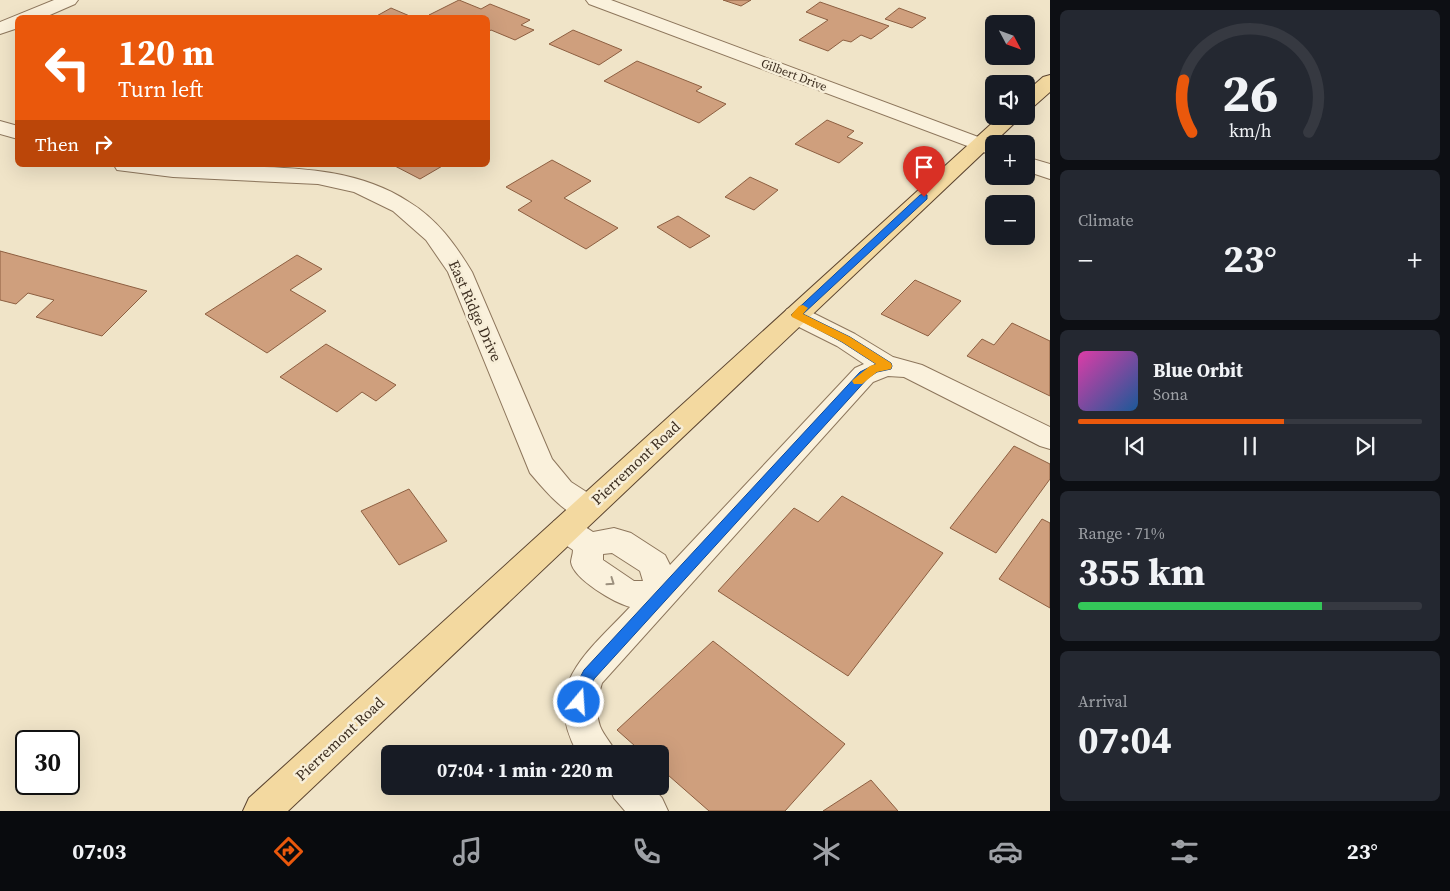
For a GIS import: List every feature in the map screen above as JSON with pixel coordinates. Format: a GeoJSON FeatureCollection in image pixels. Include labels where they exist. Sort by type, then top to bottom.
{"type":"FeatureCollection","features":[{"type":"Feature","properties":{"kind":"main road"},"geometry":{"type":"LineString","coordinates":[[1035,95],[1050,81]]}},
{"type":"Feature","properties":{"kind":"main road","name":"Pierremont Road"},"geometry":{"type":"LineString","coordinates":[[997,135],[1005,125]]}},
{"type":"Feature","properties":{"kind":"main road","name":"Pierremont Road"},"geometry":{"type":"LineString","coordinates":[[262,811],[391,691],[577,537],[588,508],[796,315],[985,150]]}},
{"type":"Feature","properties":{"kind":"street"},"geometry":{"type":"LineString","coordinates":[[33,15],[69,0]]}},
{"type":"Feature","properties":{"kind":"street","name":"Gilbert Drive"},"geometry":{"type":"LineString","coordinates":[[595,0],[985,147]]}},
{"type":"Feature","properties":{"kind":"street"},"geometry":{"type":"LineString","coordinates":[[0,28],[15,22]]}},
{"type":"Feature","properties":{"kind":"street"},"geometry":{"type":"LineString","coordinates":[[0,127],[15,132]]}},
{"type":"Feature","properties":{"kind":"street"},"geometry":{"type":"LineString","coordinates":[[1035,166],[1050,172]]}},
{"type":"Feature","properties":{"kind":"street","name":"East Ridge Drive"},"geometry":{"type":"LineString","coordinates":[[143,167],[189,172],[321,178],[356,184],[387,196],[404,207],[435,234],[461,272],[540,465],[561,490],[588,508]]}},
{"type":"Feature","properties":{"kind":"street"},"geometry":{"type":"LineString","coordinates":[[796,315],[846,340],[887,366]]}},
{"type":"Feature","properties":{"kind":"street"},"geometry":{"type":"LineString","coordinates":[[593,745],[584,733],[579,717],[579,702],[583,686],[589,674],[864,375],[874,368],[900,366],[913,371],[1050,439]]}},
{"type":"Feature","properties":{"kind":"street"},"geometry":{"type":"LineString","coordinates":[[577,537],[587,563],[592,569],[629,594],[664,594]]}},
{"type":"Feature","properties":{"kind":"street"},"geometry":{"type":"LineString","coordinates":[[635,795],[649,811]]}},
{"type":"Feature","properties":{"kind":"building"},"geometry":{"type":"Polygon","coordinates":[[[459,0],[481,9],[490,4],[530,20],[521,25],[534,30],[515,40],[490,31],[490,15],[429,15],[459,0]]]}},
{"type":"Feature","properties":{"kind":"building"},"geometry":{"type":"Polygon","coordinates":[[[723,0],[751,0],[741,6],[723,0]]]}},
{"type":"Feature","properties":{"kind":"building"},"geometry":{"type":"Polygon","coordinates":[[[820,2],[889,26],[871,39],[861,35],[851,42],[843,40],[828,51],[799,40],[828,20],[806,12],[820,2]]]}},
{"type":"Feature","properties":{"kind":"building"},"geometry":{"type":"Polygon","coordinates":[[[391,8],[407,15],[378,15],[391,8]]]}},
{"type":"Feature","properties":{"kind":"building"},"geometry":{"type":"Polygon","coordinates":[[[899,8],[926,18],[912,28],[885,19],[899,8]]]}},
{"type":"Feature","properties":{"kind":"building"},"geometry":{"type":"Polygon","coordinates":[[[573,30],[622,50],[599,65],[549,44],[573,30]]]}},
{"type":"Feature","properties":{"kind":"building"},"geometry":{"type":"Polygon","coordinates":[[[637,61],[702,87],[696,91],[726,104],[699,123],[604,81],[637,61]]]}},
{"type":"Feature","properties":{"kind":"building"},"geometry":{"type":"Polygon","coordinates":[[[827,120],[854,131],[847,137],[863,143],[839,163],[795,144],[827,120]]]}},
{"type":"Feature","properties":{"kind":"building"},"geometry":{"type":"Polygon","coordinates":[[[552,160],[591,181],[564,198],[618,228],[586,249],[518,210],[532,201],[506,187],[552,160]]]}},
{"type":"Feature","properties":{"kind":"building"},"geometry":{"type":"Polygon","coordinates":[[[397,167],[441,167],[420,179],[397,167]]]}},
{"type":"Feature","properties":{"kind":"building"},"geometry":{"type":"Polygon","coordinates":[[[750,177],[778,190],[754,210],[725,197],[750,177]]]}},
{"type":"Feature","properties":{"kind":"building"},"geometry":{"type":"Polygon","coordinates":[[[678,216],[710,236],[690,248],[657,227],[678,216]]]}},
{"type":"Feature","properties":{"kind":"building"},"geometry":{"type":"Polygon","coordinates":[[[0,251],[147,291],[102,336],[36,317],[54,300],[28,293],[16,304],[0,300],[0,251]]]}},
{"type":"Feature","properties":{"kind":"building"},"geometry":{"type":"Polygon","coordinates":[[[297,255],[322,269],[290,290],[326,311],[267,353],[205,314],[297,255]]]}},
{"type":"Feature","properties":{"kind":"building"},"geometry":{"type":"Polygon","coordinates":[[[915,280],[961,301],[928,336],[881,314],[915,280]]]}},
{"type":"Feature","properties":{"kind":"building"},"geometry":{"type":"Polygon","coordinates":[[[1012,323],[1050,341],[1050,396],[967,356],[982,339],[994,345],[1012,323]]]}},
{"type":"Feature","properties":{"kind":"building"},"geometry":{"type":"Polygon","coordinates":[[[326,344],[396,385],[376,401],[362,392],[337,412],[280,377],[326,344]]]}},
{"type":"Feature","properties":{"kind":"building"},"geometry":{"type":"Polygon","coordinates":[[[1014,446],[1050,464],[1050,479],[996,553],[950,528],[1014,446]]]}},
{"type":"Feature","properties":{"kind":"building"},"geometry":{"type":"Polygon","coordinates":[[[409,489],[447,541],[399,565],[361,511],[409,489]]]}},
{"type":"Feature","properties":{"kind":"building"},"geometry":{"type":"Polygon","coordinates":[[[842,496],[943,553],[848,676],[718,591],[794,508],[818,522],[842,496]]]}},
{"type":"Feature","properties":{"kind":"building"},"geometry":{"type":"Polygon","coordinates":[[[1042,519],[1050,523],[1050,608],[999,579],[1042,519]]]}},
{"type":"Feature","properties":{"kind":"building"},"geometry":{"type":"Polygon","coordinates":[[[713,641],[845,744],[785,811],[709,811],[669,776],[669,745],[634,745],[617,730],[713,641]]]}},
{"type":"Feature","properties":{"kind":"building"},"geometry":{"type":"Polygon","coordinates":[[[871,780],[898,811],[823,811],[871,780]]]}},
{"type":"Feature","properties":{"kind":"slow traffic"},"geometry":{"type":"LineString","coordinates":[[803,308],[796,315],[857,346],[887,366],[874,368],[858,381]]}},
{"type":"Feature","properties":{"kind":"route"},"geometry":{"type":"LineString","coordinates":[[579,702],[583,686],[589,674],[864,375],[874,368],[887,366],[857,346],[796,315],[924,197]]}}]}
